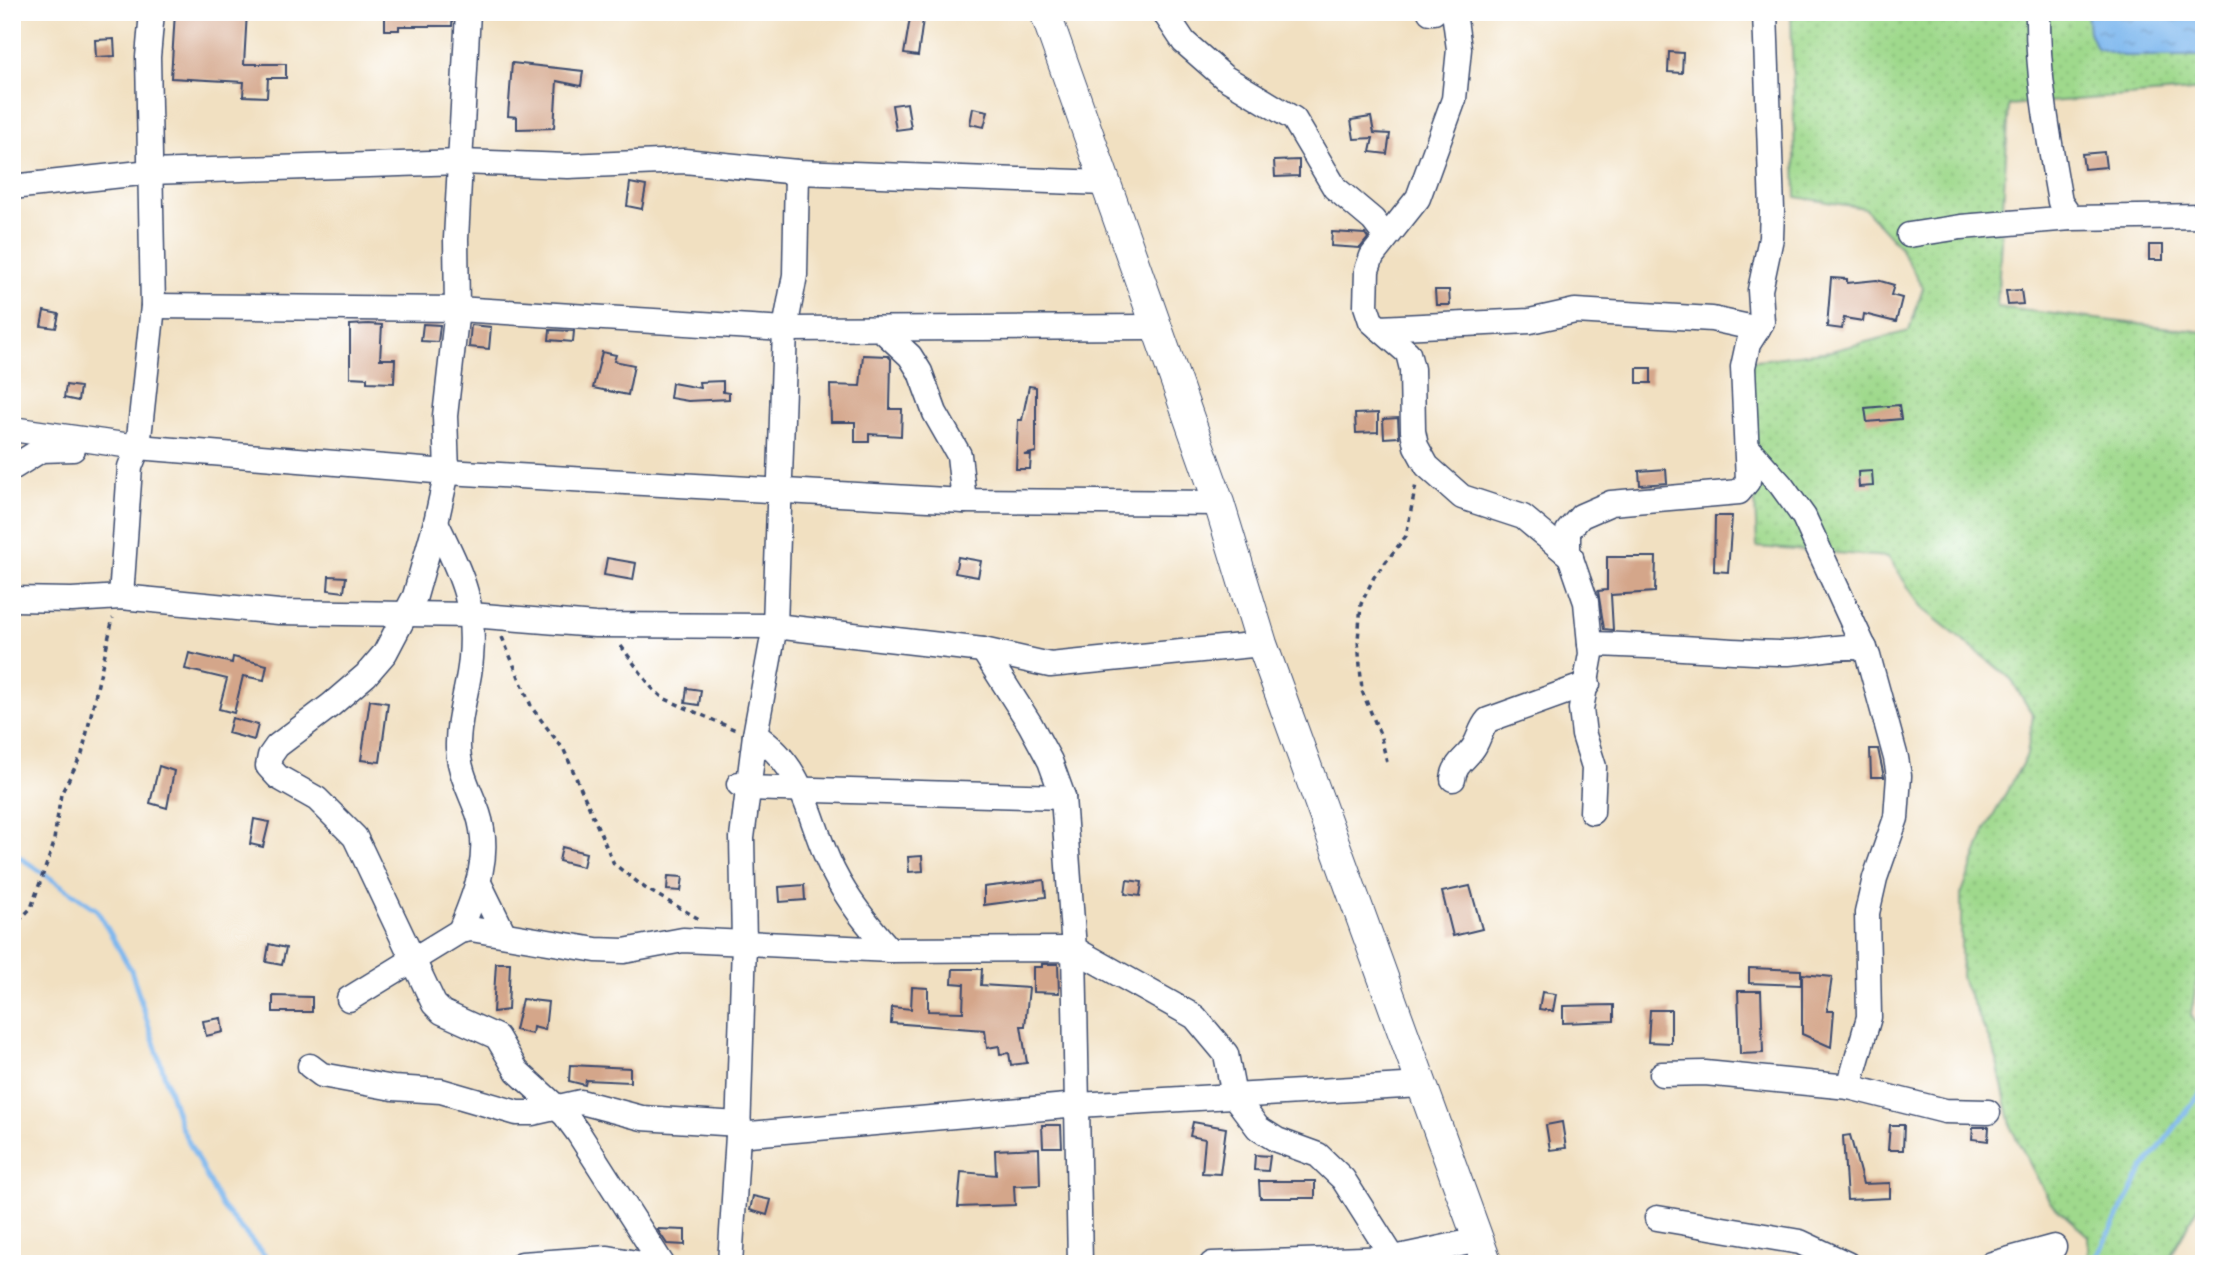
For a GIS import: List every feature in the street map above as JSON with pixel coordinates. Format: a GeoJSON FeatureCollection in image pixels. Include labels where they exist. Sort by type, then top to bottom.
{"type":"FeatureCollection","features":[{"type":"Feature","properties":{"kind":"main road"},"geometry":{"type":"LineString","coordinates":[[1045,12],[1219,503],[1262,644],[1420,1085],[1483,1252]]}},
{"type":"Feature","properties":{"kind":"street"},"geometry":{"type":"LineString","coordinates":[[121,597],[130,467],[138,447],[153,306],[148,57],[152,12]]}},
{"type":"Feature","properties":{"kind":"street"},"geometry":{"type":"LineString","coordinates":[[468,12],[456,239],[457,309],[445,416],[447,472],[436,522],[415,596],[385,653],[366,675],[277,746],[270,755],[268,766],[278,777],[317,799],[355,837],[434,1004],[442,1012],[497,1037],[517,1071],[556,1107],[604,1169],[662,1264]]}},
{"type":"Feature","properties":{"kind":"street"},"geometry":{"type":"LineString","coordinates":[[1164,12],[1184,42],[1224,78],[1288,114],[1300,125],[1335,188],[1373,220],[1386,237]]}},
{"type":"Feature","properties":{"kind":"street"},"geometry":{"type":"LineString","coordinates":[[1454,12],[1459,49],[1454,99],[1418,198],[1386,237],[1367,270],[1366,289],[1371,321],[1402,345],[1408,353],[1415,444],[1427,466],[1462,497],[1523,517],[1557,521],[1581,516]]}},
{"type":"Feature","properties":{"kind":"street"},"geometry":{"type":"LineString","coordinates":[[1592,812],[1594,767],[1584,735],[1581,709],[1588,684],[1590,644],[1586,602],[1566,539],[1573,523],[1595,507],[1611,503],[1739,492],[1748,481],[1743,367],[1748,344],[1758,330],[1763,310],[1760,290],[1771,238],[1765,12]]}},
{"type":"Feature","properties":{"kind":"street"},"geometry":{"type":"LineString","coordinates":[[2038,12],[2037,53],[2042,102],[2060,202],[2071,218]]}},
{"type":"Feature","properties":{"kind":"street"},"geometry":{"type":"LineString","coordinates":[[12,187],[150,172],[461,162],[568,166],[684,161],[797,172],[1105,183]]}},
{"type":"Feature","properties":{"kind":"street"},"geometry":{"type":"LineString","coordinates":[[730,1264],[738,1129],[738,943],[743,786],[775,626],[785,329],[795,275],[797,172]]}},
{"type":"Feature","properties":{"kind":"street"},"geometry":{"type":"LineString","coordinates":[[1909,235],[1961,227],[2071,218],[2204,216]]}},
{"type":"Feature","properties":{"kind":"street"},"geometry":{"type":"LineString","coordinates":[[153,306],[457,309],[785,329],[1155,327]]}},
{"type":"Feature","properties":{"kind":"street"},"geometry":{"type":"LineString","coordinates":[[1379,328],[1530,321],[1575,312],[1712,319],[1758,330]]}},
{"type":"Feature","properties":{"kind":"street"},"geometry":{"type":"LineString","coordinates":[[881,328],[910,356],[920,372],[935,413],[959,455],[964,501]]}},
{"type":"Feature","properties":{"kind":"street"},"geometry":{"type":"LineString","coordinates":[[12,429],[138,447],[447,472],[964,501],[1219,503]]}},
{"type":"Feature","properties":{"kind":"street"},"geometry":{"type":"LineString","coordinates":[[12,468],[41,450],[138,447]]}},
{"type":"Feature","properties":{"kind":"street"},"geometry":{"type":"LineString","coordinates":[[1747,447],[1782,485],[1804,517],[1865,648],[1899,776],[1896,818],[1875,878],[1867,913],[1869,1017],[1849,1087]]}},
{"type":"Feature","properties":{"kind":"street"},"geometry":{"type":"LineString","coordinates":[[1523,517],[1571,557]]}},
{"type":"Feature","properties":{"kind":"street"},"geometry":{"type":"LineString","coordinates":[[436,522],[482,615],[471,659],[458,746],[459,766],[482,828],[485,851],[479,883],[460,931]]}},
{"type":"Feature","properties":{"kind":"street"},"geometry":{"type":"LineString","coordinates":[[12,599],[72,600],[121,597],[279,612],[482,615],[595,625],[775,626],[983,650],[1050,665],[1262,644]]}},
{"type":"Feature","properties":{"kind":"street"},"geometry":{"type":"LineString","coordinates":[[1590,644],[1665,645],[1782,654],[1847,645],[1865,648]]}},
{"type":"Feature","properties":{"kind":"street"},"geometry":{"type":"LineString","coordinates":[[983,650],[1030,724],[1050,761],[1063,797],[1074,949],[1080,1264]]}},
{"type":"Feature","properties":{"kind":"street"},"geometry":{"type":"LineString","coordinates":[[1453,779],[1454,770],[1474,748],[1481,727],[1488,720],[1588,684]]}},
{"type":"Feature","properties":{"kind":"street"},"geometry":{"type":"LineString","coordinates":[[755,735],[782,758],[803,789],[832,870],[848,899],[890,950]]}},
{"type":"Feature","properties":{"kind":"street"},"geometry":{"type":"LineString","coordinates":[[743,786],[1063,797]]}},
{"type":"Feature","properties":{"kind":"street"},"geometry":{"type":"LineString","coordinates":[[479,883],[504,933]]}},
{"type":"Feature","properties":{"kind":"street"},"geometry":{"type":"LineString","coordinates":[[349,999],[460,931],[471,929],[596,950],[624,951],[683,940],[890,950],[1074,949],[1195,1017],[1226,1054],[1234,1096],[1258,1128],[1278,1140],[1318,1155],[1343,1179],[1396,1261]]}},
{"type":"Feature","properties":{"kind":"street"},"geometry":{"type":"LineString","coordinates":[[310,1066],[322,1075],[380,1086],[442,1091],[517,1113],[533,1113],[581,1102],[642,1118],[738,1129],[1420,1085]]}},
{"type":"Feature","properties":{"kind":"street"},"geometry":{"type":"LineString","coordinates":[[1662,1074],[1704,1073],[1849,1087],[1945,1111],[1988,1112]]}},
{"type":"Feature","properties":{"kind":"street"},"geometry":{"type":"LineString","coordinates":[[1657,1218],[1800,1242],[1847,1264]]}},
{"type":"Feature","properties":{"kind":"street"},"geometry":{"type":"LineString","coordinates":[[1992,1264],[2054,1247]]}},
{"type":"Feature","properties":{"kind":"street"},"geometry":{"type":"LineString","coordinates":[[1212,1264],[1396,1261],[1483,1252]]}},
{"type":"Feature","properties":{"kind":"street"},"geometry":{"type":"LineString","coordinates":[[522,1264],[608,1258],[642,1264]]}},
{"type":"Feature","properties":{"kind":"path"},"geometry":{"type":"LineString","coordinates":[[1387,762],[1380,734],[1362,691],[1358,640],[1361,604],[1374,577],[1406,536],[1415,496],[1415,444]]}},
{"type":"Feature","properties":{"kind":"path"},"geometry":{"type":"LineString","coordinates":[[12,928],[31,908],[53,846],[61,794],[82,754],[108,634],[121,597]]}},
{"type":"Feature","properties":{"kind":"path"},"geometry":{"type":"LineString","coordinates":[[482,615],[526,698],[564,750],[614,864],[645,888],[738,943]]}},
{"type":"Feature","properties":{"kind":"path"},"geometry":{"type":"LineString","coordinates":[[595,625],[618,641],[652,688],[663,698],[734,730],[755,735]]}},
{"type":"Feature","properties":{"kind":"green space"},"geometry":{"type":"Polygon","coordinates":[[[1791,12],[2204,12],[2204,90],[2009,105],[1997,307],[2204,332],[2204,943],[2191,1015],[2204,1036],[2204,1197],[2166,1264],[2088,1264],[2088,1236],[2050,1202],[2012,1130],[1995,1053],[1961,977],[1961,895],[1986,829],[2027,755],[2033,715],[2010,678],[1923,609],[1888,557],[1757,547],[1749,361],[1831,351],[1909,331],[1923,288],[1899,246],[1864,208],[1796,197],[1791,12]]]}},
{"type":"Feature","properties":{"kind":"water"},"geometry":{"type":"Polygon","coordinates":[[[2087,12],[2204,12],[2204,56],[2123,56],[2096,48],[2089,32],[2087,12]]]}},
{"type":"Feature","properties":{"kind":"building"},"geometry":{"type":"Polygon","coordinates":[[[175,12],[247,12],[244,64],[286,64],[286,78],[268,78],[267,97],[243,96],[244,82],[171,78],[175,12]]]}},
{"type":"Feature","properties":{"kind":"building"},"geometry":{"type":"Polygon","coordinates":[[[385,12],[453,12],[452,26],[399,26],[399,30],[385,30],[385,12]]]}},
{"type":"Feature","properties":{"kind":"building"},"geometry":{"type":"Polygon","coordinates":[[[911,12],[924,12],[918,56],[904,54],[911,12]]]}},
{"type":"Feature","properties":{"kind":"building"},"geometry":{"type":"Polygon","coordinates":[[[114,39],[115,56],[96,57],[95,40],[114,39]]]}},
{"type":"Feature","properties":{"kind":"building"},"geometry":{"type":"Polygon","coordinates":[[[1669,52],[1683,53],[1682,73],[1668,72],[1669,52]]]}},
{"type":"Feature","properties":{"kind":"building"},"geometry":{"type":"Polygon","coordinates":[[[512,63],[583,71],[581,86],[557,81],[554,128],[517,129],[517,117],[508,116],[512,63]]]}},
{"type":"Feature","properties":{"kind":"building"},"geometry":{"type":"Polygon","coordinates":[[[907,103],[911,128],[896,130],[892,105],[907,103]]]}},
{"type":"Feature","properties":{"kind":"building"},"geometry":{"type":"Polygon","coordinates":[[[973,108],[988,111],[984,127],[970,124],[973,108]]]}},
{"type":"Feature","properties":{"kind":"building"},"geometry":{"type":"Polygon","coordinates":[[[1371,117],[1374,133],[1390,134],[1387,154],[1370,152],[1373,138],[1354,139],[1351,120],[1371,117]]]}},
{"type":"Feature","properties":{"kind":"building"},"geometry":{"type":"Polygon","coordinates":[[[2104,152],[2106,167],[2084,169],[2082,154],[2104,152]]]}},
{"type":"Feature","properties":{"kind":"building"},"geometry":{"type":"Polygon","coordinates":[[[1299,160],[1299,176],[1275,177],[1274,161],[1299,160]]]}},
{"type":"Feature","properties":{"kind":"building"},"geometry":{"type":"Polygon","coordinates":[[[630,183],[646,186],[642,209],[627,206],[630,183]]]}},
{"type":"Feature","properties":{"kind":"building"},"geometry":{"type":"Polygon","coordinates":[[[1332,232],[1365,234],[1368,238],[1360,248],[1331,246],[1332,232]]]}},
{"type":"Feature","properties":{"kind":"building"},"geometry":{"type":"Polygon","coordinates":[[[2149,245],[2163,245],[2163,260],[2149,260],[2149,245]]]}},
{"type":"Feature","properties":{"kind":"building"},"geometry":{"type":"Polygon","coordinates":[[[1831,278],[1847,279],[1847,283],[1877,280],[1894,285],[1891,295],[1902,298],[1896,322],[1864,314],[1863,321],[1844,318],[1842,329],[1827,327],[1831,278]]]}},
{"type":"Feature","properties":{"kind":"building"},"geometry":{"type":"Polygon","coordinates":[[[1435,290],[1449,290],[1450,305],[1436,305],[1435,290]]]}},
{"type":"Feature","properties":{"kind":"building"},"geometry":{"type":"Polygon","coordinates":[[[2021,290],[2023,304],[2008,305],[2006,291],[2021,290]]]}},
{"type":"Feature","properties":{"kind":"building"},"geometry":{"type":"Polygon","coordinates":[[[44,311],[59,314],[56,328],[41,326],[44,311]]]}},
{"type":"Feature","properties":{"kind":"building"},"geometry":{"type":"Polygon","coordinates":[[[423,324],[440,325],[438,342],[421,341],[423,324]]]}},
{"type":"Feature","properties":{"kind":"building"},"geometry":{"type":"Polygon","coordinates":[[[350,325],[382,325],[380,359],[395,359],[394,383],[367,382],[367,378],[350,377],[350,325]]]}},
{"type":"Feature","properties":{"kind":"building"},"geometry":{"type":"Polygon","coordinates":[[[471,325],[491,327],[489,349],[469,347],[471,325]]]}},
{"type":"Feature","properties":{"kind":"building"},"geometry":{"type":"Polygon","coordinates":[[[550,330],[574,331],[573,342],[549,340],[550,330]]]}},
{"type":"Feature","properties":{"kind":"building"},"geometry":{"type":"Polygon","coordinates":[[[602,352],[616,355],[614,361],[634,365],[628,395],[593,388],[602,352]]]}},
{"type":"Feature","properties":{"kind":"building"},"geometry":{"type":"Polygon","coordinates":[[[863,355],[888,356],[891,359],[890,409],[902,409],[901,436],[869,434],[869,442],[855,442],[855,422],[831,422],[830,385],[860,386],[863,355]]]}},
{"type":"Feature","properties":{"kind":"building"},"geometry":{"type":"Polygon","coordinates":[[[1637,368],[1651,368],[1651,383],[1637,383],[1637,368]]]}},
{"type":"Feature","properties":{"kind":"building"},"geometry":{"type":"Polygon","coordinates":[[[723,381],[723,392],[729,393],[729,399],[688,401],[670,398],[672,383],[700,388],[699,382],[723,381]]]}},
{"type":"Feature","properties":{"kind":"building"},"geometry":{"type":"Polygon","coordinates":[[[66,385],[80,387],[78,401],[64,398],[66,385]]]}},
{"type":"Feature","properties":{"kind":"building"},"geometry":{"type":"Polygon","coordinates":[[[1029,386],[1036,387],[1036,452],[1024,455],[1031,455],[1030,469],[1016,469],[1018,420],[1022,420],[1029,386]]]}},
{"type":"Feature","properties":{"kind":"building"},"geometry":{"type":"Polygon","coordinates":[[[1899,405],[1901,419],[1867,422],[1865,408],[1899,405]]]}},
{"type":"Feature","properties":{"kind":"building"},"geometry":{"type":"Polygon","coordinates":[[[1378,413],[1378,432],[1356,433],[1355,414],[1378,413]]]}},
{"type":"Feature","properties":{"kind":"building"},"geometry":{"type":"Polygon","coordinates":[[[1398,418],[1399,437],[1384,438],[1383,419],[1398,418]]]}},
{"type":"Feature","properties":{"kind":"building"},"geometry":{"type":"Polygon","coordinates":[[[1666,469],[1667,483],[1640,485],[1639,471],[1666,469]]]}},
{"type":"Feature","properties":{"kind":"building"},"geometry":{"type":"Polygon","coordinates":[[[1872,471],[1873,486],[1859,487],[1858,472],[1872,471]]]}},
{"type":"Feature","properties":{"kind":"building"},"geometry":{"type":"Polygon","coordinates":[[[1715,516],[1732,516],[1728,572],[1714,571],[1715,516]]]}},
{"type":"Feature","properties":{"kind":"building"},"geometry":{"type":"Polygon","coordinates":[[[958,557],[981,561],[978,577],[955,573],[958,557]]]}},
{"type":"Feature","properties":{"kind":"building"},"geometry":{"type":"Polygon","coordinates":[[[1607,557],[1656,557],[1655,592],[1611,595],[1613,630],[1604,629],[1598,591],[1607,590],[1607,557]]]}},
{"type":"Feature","properties":{"kind":"building"},"geometry":{"type":"Polygon","coordinates":[[[607,558],[636,563],[633,580],[604,575],[607,558]]]}},
{"type":"Feature","properties":{"kind":"building"},"geometry":{"type":"Polygon","coordinates":[[[329,576],[346,577],[344,592],[328,590],[329,576]]]}},
{"type":"Feature","properties":{"kind":"building"},"geometry":{"type":"Polygon","coordinates":[[[189,653],[232,663],[233,657],[267,665],[264,680],[243,676],[234,713],[219,709],[227,679],[185,669],[189,653]]]}},
{"type":"Feature","properties":{"kind":"building"},"geometry":{"type":"Polygon","coordinates":[[[687,688],[701,690],[699,705],[685,703],[687,688]]]}},
{"type":"Feature","properties":{"kind":"building"},"geometry":{"type":"Polygon","coordinates":[[[370,700],[388,703],[380,762],[361,760],[370,700]]]}},
{"type":"Feature","properties":{"kind":"building"},"geometry":{"type":"Polygon","coordinates":[[[232,718],[258,725],[254,740],[228,733],[232,718]]]}},
{"type":"Feature","properties":{"kind":"building"},"geometry":{"type":"Polygon","coordinates":[[[1870,749],[1878,749],[1884,777],[1871,777],[1870,749]]]}},
{"type":"Feature","properties":{"kind":"building"},"geometry":{"type":"Polygon","coordinates":[[[159,766],[174,771],[167,808],[150,803],[159,766]]]}},
{"type":"Feature","properties":{"kind":"building"},"geometry":{"type":"Polygon","coordinates":[[[254,819],[269,822],[263,847],[250,844],[254,819]]]}},
{"type":"Feature","properties":{"kind":"building"},"geometry":{"type":"Polygon","coordinates":[[[562,847],[586,853],[583,867],[559,861],[562,847]]]}},
{"type":"Feature","properties":{"kind":"building"},"geometry":{"type":"Polygon","coordinates":[[[922,856],[923,871],[909,872],[908,857],[922,856]]]}},
{"type":"Feature","properties":{"kind":"building"},"geometry":{"type":"Polygon","coordinates":[[[668,876],[683,877],[681,891],[667,890],[668,876]]]}},
{"type":"Feature","properties":{"kind":"building"},"geometry":{"type":"Polygon","coordinates":[[[1044,880],[1046,897],[984,905],[984,887],[1044,880]]]}},
{"type":"Feature","properties":{"kind":"building"},"geometry":{"type":"Polygon","coordinates":[[[1127,880],[1142,882],[1140,896],[1125,894],[1127,880]]]}},
{"type":"Feature","properties":{"kind":"building"},"geometry":{"type":"Polygon","coordinates":[[[804,885],[805,900],[780,902],[779,887],[804,885]]]}},
{"type":"Feature","properties":{"kind":"building"},"geometry":{"type":"Polygon","coordinates":[[[1470,886],[1482,929],[1453,936],[1442,892],[1470,886]]]}},
{"type":"Feature","properties":{"kind":"building"},"geometry":{"type":"Polygon","coordinates":[[[269,944],[286,948],[282,965],[266,962],[269,944]]]}},
{"type":"Feature","properties":{"kind":"building"},"geometry":{"type":"Polygon","coordinates":[[[496,963],[510,963],[508,1010],[493,1012],[496,963]]]}},
{"type":"Feature","properties":{"kind":"building"},"geometry":{"type":"Polygon","coordinates":[[[1042,964],[1058,964],[1059,993],[1033,992],[1033,967],[1042,967],[1042,964]]]}},
{"type":"Feature","properties":{"kind":"building"},"geometry":{"type":"Polygon","coordinates":[[[1749,968],[1801,970],[1801,985],[1749,983],[1749,968]]]}},
{"type":"Feature","properties":{"kind":"building"},"geometry":{"type":"Polygon","coordinates":[[[953,969],[982,969],[981,985],[1029,988],[1025,1026],[1021,1026],[1027,1063],[1011,1065],[1009,1053],[1000,1054],[999,1046],[987,1048],[985,1030],[891,1023],[892,1007],[911,1009],[912,987],[928,988],[928,1011],[963,1012],[964,984],[952,983],[953,969]]]}},
{"type":"Feature","properties":{"kind":"building"},"geometry":{"type":"Polygon","coordinates":[[[1802,974],[1832,977],[1827,1011],[1834,1011],[1831,1047],[1802,1034],[1802,974]]]}},
{"type":"Feature","properties":{"kind":"building"},"geometry":{"type":"Polygon","coordinates":[[[1738,991],[1761,991],[1763,1053],[1740,1054],[1738,991]]]}},
{"type":"Feature","properties":{"kind":"building"},"geometry":{"type":"Polygon","coordinates":[[[1542,992],[1556,994],[1553,1011],[1539,1009],[1542,992]]]}},
{"type":"Feature","properties":{"kind":"building"},"geometry":{"type":"Polygon","coordinates":[[[273,996],[312,997],[312,1012],[273,1012],[273,996]]]}},
{"type":"Feature","properties":{"kind":"building"},"geometry":{"type":"Polygon","coordinates":[[[522,999],[548,1002],[545,1030],[533,1027],[532,1034],[515,1030],[522,999]]]}},
{"type":"Feature","properties":{"kind":"building"},"geometry":{"type":"Polygon","coordinates":[[[1614,1005],[1614,1021],[1563,1023],[1563,1006],[1614,1005]]]}},
{"type":"Feature","properties":{"kind":"building"},"geometry":{"type":"Polygon","coordinates":[[[1650,1010],[1671,1010],[1671,1043],[1648,1042],[1650,1010]]]}},
{"type":"Feature","properties":{"kind":"building"},"geometry":{"type":"Polygon","coordinates":[[[221,1018],[223,1032],[206,1036],[203,1021],[221,1018]]]}},
{"type":"Feature","properties":{"kind":"building"},"geometry":{"type":"Polygon","coordinates":[[[570,1065],[630,1068],[630,1082],[586,1080],[585,1085],[569,1081],[570,1065]]]}},
{"type":"Feature","properties":{"kind":"building"},"geometry":{"type":"Polygon","coordinates":[[[1193,1122],[1226,1128],[1220,1174],[1202,1173],[1205,1139],[1190,1136],[1193,1122]]]}},
{"type":"Feature","properties":{"kind":"building"},"geometry":{"type":"Polygon","coordinates":[[[1562,1122],[1566,1148],[1550,1150],[1546,1125],[1562,1122]]]}},
{"type":"Feature","properties":{"kind":"building"},"geometry":{"type":"Polygon","coordinates":[[[1042,1125],[1061,1125],[1062,1147],[1043,1147],[1042,1125]]]}},
{"type":"Feature","properties":{"kind":"building"},"geometry":{"type":"Polygon","coordinates":[[[1890,1125],[1904,1125],[1903,1150],[1888,1150],[1890,1125]]]}},
{"type":"Feature","properties":{"kind":"building"},"geometry":{"type":"Polygon","coordinates":[[[1973,1127],[1989,1127],[1988,1141],[1972,1139],[1973,1127]]]}},
{"type":"Feature","properties":{"kind":"building"},"geometry":{"type":"Polygon","coordinates":[[[1850,1135],[1863,1184],[1890,1183],[1890,1198],[1847,1200],[1843,1136],[1850,1135]]]}},
{"type":"Feature","properties":{"kind":"building"},"geometry":{"type":"Polygon","coordinates":[[[1039,1148],[1040,1185],[1014,1186],[1015,1205],[958,1207],[961,1172],[996,1175],[995,1150],[1039,1148]]]}},
{"type":"Feature","properties":{"kind":"building"},"geometry":{"type":"Polygon","coordinates":[[[1255,1155],[1270,1156],[1268,1171],[1254,1170],[1255,1155]]]}},
{"type":"Feature","properties":{"kind":"building"},"geometry":{"type":"Polygon","coordinates":[[[1259,1181],[1315,1181],[1315,1198],[1260,1198],[1259,1181]]]}},
{"type":"Feature","properties":{"kind":"building"},"geometry":{"type":"Polygon","coordinates":[[[753,1196],[771,1200],[767,1215],[750,1210],[753,1196]]]}},
{"type":"Feature","properties":{"kind":"building"},"geometry":{"type":"Polygon","coordinates":[[[657,1229],[685,1230],[685,1245],[667,1244],[657,1229]]]}},
{"type":"Feature","properties":{"kind":"waterway"},"geometry":{"type":"LineString","coordinates":[[12,852],[97,910],[131,970],[181,1127],[222,1207],[272,1264]]}},
{"type":"Feature","properties":{"kind":"waterway"},"geometry":{"type":"LineString","coordinates":[[2093,1264],[2144,1168],[2204,1089]]}}]}
